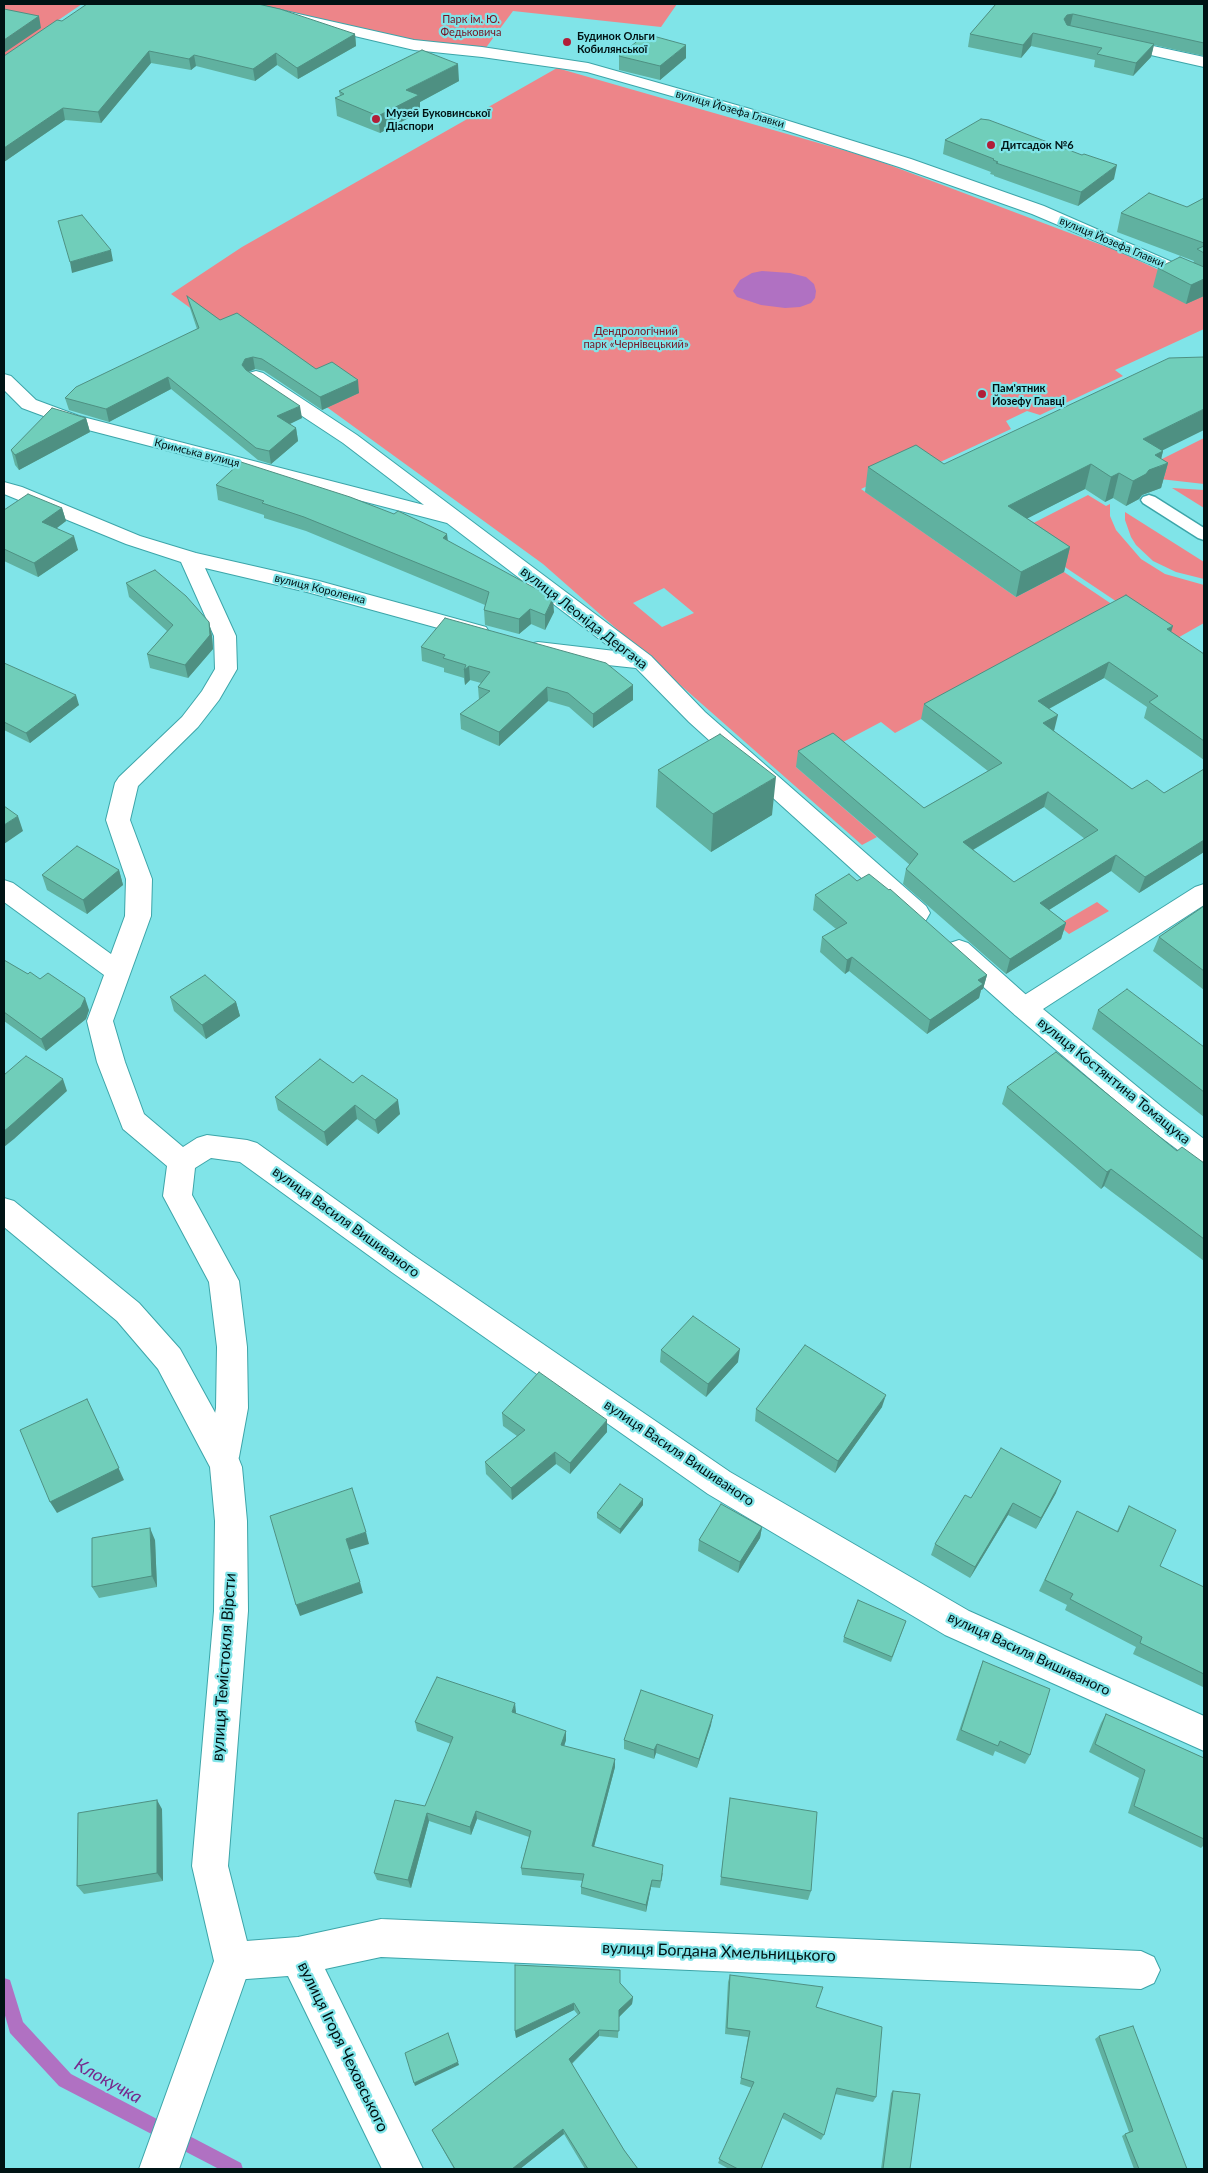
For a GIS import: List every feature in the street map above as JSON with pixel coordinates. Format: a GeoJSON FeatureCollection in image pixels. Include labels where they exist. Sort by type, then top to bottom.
{"type":"FeatureCollection","features":[{"type":"Feature","properties":{"kind":"street","name":"вулиця Йозефа Главки"},"geometry":{"type":"LineString","coordinates":[[236,4],[414,45],[482,52],[588,68],[741,111],[905,163],[1038,210],[1204,282]]}},
{"type":"Feature","properties":{"kind":"street"},"geometry":{"type":"LineString","coordinates":[[1098,39],[1204,62]]}},
{"type":"Feature","properties":{"kind":"street","name":"вулиця Леоніда Дергача"},"geometry":{"type":"LineString","coordinates":[[256,376],[343,434],[643,661],[696,717],[1024,1008]]}},
{"type":"Feature","properties":{"kind":"street","name":"Кримська вулиця"},"geometry":{"type":"LineString","coordinates":[[4,380],[29,404],[72,420],[457,520]]}},
{"type":"Feature","properties":{"kind":"street","name":"вулиця Короленка"},"geometry":{"type":"LineString","coordinates":[[4,488],[133,540],[190,558],[311,586],[493,636]]}},
{"type":"Feature","properties":{"kind":"street"},"geometry":{"type":"LineString","coordinates":[[1149,500],[1204,535]]}},
{"type":"Feature","properties":{"kind":"street"},"geometry":{"type":"LineString","coordinates":[[190,558],[224,636],[226,670],[211,695],[190,722],[127,783],[118,820],[140,879],[138,916],[100,1021],[133,1121],[182,1162],[177,1196],[224,1281],[232,1347],[232,1408],[223,1457]]}},
{"type":"Feature","properties":{"kind":"street"},"geometry":{"type":"LineString","coordinates":[[522,644],[551,652],[643,661]]}},
{"type":"Feature","properties":{"kind":"street"},"geometry":{"type":"LineString","coordinates":[[4,889],[118,972]]}},
{"type":"Feature","properties":{"kind":"street"},"geometry":{"type":"LineString","coordinates":[[1024,1008],[1204,893]]}},
{"type":"Feature","properties":{"kind":"street","name":"вулиця Костянтина Томащука"},"geometry":{"type":"LineString","coordinates":[[1024,1008],[1152,1115],[1204,1154]]}},
{"type":"Feature","properties":{"kind":"street","name":"вулиця Василя Вишиваного"},"geometry":{"type":"LineString","coordinates":[[182,1162],[207,1146],[247,1151],[403,1264],[728,1488],[957,1623],[1204,1734]]}},
{"type":"Feature","properties":{"kind":"street","name":"вулиця Темістокля Вірсти"},"geometry":{"type":"LineString","coordinates":[[4,1210],[134,1319],[169,1359],[223,1457],[231,1521],[231,1611],[210,1866],[233,1961]]}},
{"type":"Feature","properties":{"kind":"street","name":"вулиця Богдана Хмельницького"},"geometry":{"type":"LineString","coordinates":[[298,1956],[381,1938],[1141,1970]]}},
{"type":"Feature","properties":{"kind":"street","name":"вулиця Ігоря Чеховського"},"geometry":{"type":"LineString","coordinates":[[233,1961],[298,1956],[403,2169]]}},
{"type":"Feature","properties":{"kind":"street"},"geometry":{"type":"LineString","coordinates":[[159,2169],[233,1961]]}},
{"type":"Feature","properties":{"kind":"green space"},"geometry":{"type":"Polygon","coordinates":[[[4,4],[82,4],[4,57],[4,4]]]}},
{"type":"Feature","properties":{"kind":"green space","name":"Парк ім. Ю. Федьковича"},"geometry":{"type":"Polygon","coordinates":[[[250,4],[677,4],[661,27],[513,11],[485,49],[419,42],[250,4]]]}},
{"type":"Feature","properties":{"kind":"green space","name":"Дендрологічний парк «Чернівецький»"},"geometry":{"type":"Polygon","coordinates":[[[557,68],[871,158],[1120,252],[1204,291],[1204,329],[1115,370],[1123,376],[1040,415],[1027,411],[1006,421],[1011,429],[921,471],[912,465],[861,489],[1016,597],[1064,572],[1122,611],[895,733],[881,722],[796,767],[877,837],[862,845],[543,564],[171,294],[242,247],[557,68]],[[664,588],[633,603],[662,627],[694,613],[664,588]]]}},
{"type":"Feature","properties":{"kind":"green space"},"geometry":{"type":"Polygon","coordinates":[[[1204,438],[1204,484],[1160,479],[1165,476],[1148,466],[1204,438]]]}},
{"type":"Feature","properties":{"kind":"green space"},"geometry":{"type":"Polygon","coordinates":[[[1172,488],[1204,490],[1204,508],[1172,488]]]}},
{"type":"Feature","properties":{"kind":"green space"},"geometry":{"type":"Polygon","coordinates":[[[1088,495],[1106,506],[1110,504],[1110,516],[1116,530],[1141,559],[1165,574],[1204,585],[1204,623],[1174,640],[1014,533],[1088,495]]]}},
{"type":"Feature","properties":{"kind":"green space"},"geometry":{"type":"Polygon","coordinates":[[[1125,512],[1204,562],[1204,579],[1176,572],[1153,561],[1136,545],[1131,537],[1125,520],[1125,512]]]}},
{"type":"Feature","properties":{"kind":"green space"},"geometry":{"type":"Polygon","coordinates":[[[1097,902],[1109,911],[1069,934],[1058,925],[1097,902]]]}},
{"type":"Feature","properties":{"kind":"shaded area"},"geometry":{"type":"Polygon","coordinates":[[[762,271],[790,273],[806,277],[814,284],[815,298],[811,303],[800,307],[785,308],[761,305],[737,297],[733,291],[740,280],[752,273],[762,271]]]}},
{"type":"Feature","properties":{"kind":"building"},"geometry":{"type":"Polygon","coordinates":[[[87,4],[258,4],[280,9],[355,34],[297,68],[276,53],[253,69],[194,55],[189,59],[149,51],[98,112],[63,108],[4,148],[4,56],[57,20],[62,21],[87,4]]]}},
{"type":"Feature","properties":{"kind":"building"},"geometry":{"type":"Polygon","coordinates":[[[996,4],[1204,4],[1204,43],[1073,14],[1067,15],[1064,19],[1067,25],[1154,44],[1136,63],[1097,54],[1102,48],[1033,33],[1023,45],[970,34],[996,4]]]}},
{"type":"Feature","properties":{"kind":"building"},"geometry":{"type":"Polygon","coordinates":[[[4,9],[39,16],[4,40],[4,9]]]}},
{"type":"Feature","properties":{"kind":"building"},"geometry":{"type":"Polygon","coordinates":[[[646,34],[686,45],[660,66],[619,56],[646,34]]]}},
{"type":"Feature","properties":{"kind":"building"},"geometry":{"type":"Polygon","coordinates":[[[422,50],[458,64],[406,90],[419,95],[378,116],[335,98],[344,94],[339,91],[422,50]]]}},
{"type":"Feature","properties":{"kind":"building"},"geometry":{"type":"Polygon","coordinates":[[[981,119],[989,120],[1082,155],[1084,154],[1117,165],[1081,192],[996,163],[998,162],[994,159],[945,140],[981,119]]]}},
{"type":"Feature","properties":{"kind":"building"},"geometry":{"type":"Polygon","coordinates":[[[1149,193],[1187,207],[1204,198],[1204,243],[1121,213],[1149,193]]]}},
{"type":"Feature","properties":{"kind":"building"},"geometry":{"type":"Polygon","coordinates":[[[82,215],[111,250],[70,262],[58,221],[82,215]]]}},
{"type":"Feature","properties":{"kind":"building"},"geometry":{"type":"Polygon","coordinates":[[[1204,246],[1204,253],[1197,249],[1204,246]]]}},
{"type":"Feature","properties":{"kind":"building"},"geometry":{"type":"Polygon","coordinates":[[[1180,257],[1204,267],[1204,279],[1191,285],[1158,268],[1180,257]]]}},
{"type":"Feature","properties":{"kind":"building"},"geometry":{"type":"Polygon","coordinates":[[[187,296],[220,320],[237,313],[316,369],[332,362],[358,380],[320,397],[262,359],[253,357],[245,359],[242,365],[246,370],[300,406],[277,416],[296,428],[269,451],[256,448],[168,377],[106,409],[65,398],[76,387],[199,328],[187,296]]]}},
{"type":"Feature","properties":{"kind":"building"},"geometry":{"type":"Polygon","coordinates":[[[1204,357],[1204,409],[1143,439],[1163,451],[1155,455],[1168,463],[1149,470],[1146,474],[1133,481],[1119,473],[1111,477],[1091,464],[1008,506],[1070,547],[1021,572],[868,467],[916,445],[944,464],[1169,358],[1204,357]]]}},
{"type":"Feature","properties":{"kind":"building"},"geometry":{"type":"Polygon","coordinates":[[[52,408],[86,418],[15,455],[11,450],[52,408]]]}},
{"type":"Feature","properties":{"kind":"building"},"geometry":{"type":"Polygon","coordinates":[[[241,462],[350,497],[394,514],[398,511],[447,534],[443,538],[553,598],[545,615],[530,609],[519,619],[484,610],[489,592],[304,517],[262,503],[264,501],[216,485],[241,462]]]}},
{"type":"Feature","properties":{"kind":"building"},"geometry":{"type":"Polygon","coordinates":[[[28,494],[62,508],[42,522],[74,536],[34,563],[4,549],[4,510],[28,494]]]}},
{"type":"Feature","properties":{"kind":"building"},"geometry":{"type":"Polygon","coordinates":[[[155,570],[186,596],[209,622],[210,635],[185,665],[147,654],[173,625],[126,583],[155,570]]]}},
{"type":"Feature","properties":{"kind":"building"},"geometry":{"type":"Polygon","coordinates":[[[1126,595],[1173,626],[1167,629],[1204,654],[1204,741],[1149,702],[1158,696],[1109,662],[1038,701],[1058,715],[1043,723],[1132,789],[1147,780],[1164,793],[1204,769],[1204,840],[1145,877],[1116,855],[1040,903],[1066,923],[1010,959],[906,869],[918,854],[798,751],[833,733],[924,808],[1002,763],[924,704],[1126,595]],[[1048,792],[963,842],[1014,882],[1098,830],[1048,792]]]}},
{"type":"Feature","properties":{"kind":"building"},"geometry":{"type":"Polygon","coordinates":[[[445,618],[606,663],[633,685],[593,714],[568,693],[547,687],[499,732],[460,714],[490,691],[478,687],[490,672],[469,666],[464,670],[466,665],[443,658],[445,655],[421,647],[445,618]]]}},
{"type":"Feature","properties":{"kind":"building"},"geometry":{"type":"Polygon","coordinates":[[[4,663],[76,695],[26,733],[4,722],[4,663]]]}},
{"type":"Feature","properties":{"kind":"building"},"geometry":{"type":"Polygon","coordinates":[[[720,734],[776,777],[713,814],[658,770],[720,734]]]}},
{"type":"Feature","properties":{"kind":"building"},"geometry":{"type":"Polygon","coordinates":[[[4,806],[18,816],[4,825],[4,806]]]}},
{"type":"Feature","properties":{"kind":"building"},"geometry":{"type":"Polygon","coordinates":[[[77,846],[119,870],[83,900],[42,875],[77,846]]]}},
{"type":"Feature","properties":{"kind":"building"},"geometry":{"type":"Polygon","coordinates":[[[849,874],[857,881],[869,874],[890,889],[987,975],[978,980],[983,984],[930,1020],[852,957],[847,960],[822,937],[847,923],[815,895],[849,874]]]}},
{"type":"Feature","properties":{"kind":"building"},"geometry":{"type":"Polygon","coordinates":[[[1204,906],[1204,971],[1159,937],[1204,906]]]}},
{"type":"Feature","properties":{"kind":"building"},"geometry":{"type":"Polygon","coordinates":[[[4,960],[28,974],[30,972],[40,979],[48,973],[85,998],[81,1007],[41,1039],[4,1012],[4,960]]]}},
{"type":"Feature","properties":{"kind":"building"},"geometry":{"type":"Polygon","coordinates":[[[205,975],[236,1002],[202,1025],[170,997],[205,975]]]}},
{"type":"Feature","properties":{"kind":"building"},"geometry":{"type":"Polygon","coordinates":[[[1127,989],[1204,1047],[1204,1092],[1098,1010],[1127,989]]]}},
{"type":"Feature","properties":{"kind":"building"},"geometry":{"type":"Polygon","coordinates":[[[1056,1052],[1177,1151],[1182,1147],[1204,1163],[1204,1239],[1111,1169],[1107,1172],[1007,1087],[1056,1052]]]}},
{"type":"Feature","properties":{"kind":"building"},"geometry":{"type":"Polygon","coordinates":[[[26,1056],[63,1079],[4,1131],[4,1075],[26,1056]]]}},
{"type":"Feature","properties":{"kind":"building"},"geometry":{"type":"Polygon","coordinates":[[[320,1059],[353,1083],[362,1075],[398,1100],[375,1120],[355,1105],[324,1132],[275,1097],[320,1059]]]}},
{"type":"Feature","properties":{"kind":"building"},"geometry":{"type":"Polygon","coordinates":[[[693,1316],[740,1349],[708,1384],[661,1350],[693,1316]]]}},
{"type":"Feature","properties":{"kind":"building"},"geometry":{"type":"Polygon","coordinates":[[[805,1345],[886,1395],[838,1461],[756,1409],[805,1345]]]}},
{"type":"Feature","properties":{"kind":"building"},"geometry":{"type":"Polygon","coordinates":[[[539,1372],[607,1420],[570,1463],[555,1452],[511,1488],[485,1462],[525,1430],[502,1413],[539,1372]]]}},
{"type":"Feature","properties":{"kind":"building"},"geometry":{"type":"Polygon","coordinates":[[[87,1399],[119,1468],[50,1502],[20,1430],[87,1399]]]}},
{"type":"Feature","properties":{"kind":"building"},"geometry":{"type":"Polygon","coordinates":[[[1001,1448],[1061,1481],[1041,1518],[1013,1503],[975,1567],[935,1544],[965,1495],[971,1498],[1001,1448]]]}},
{"type":"Feature","properties":{"kind":"building"},"geometry":{"type":"Polygon","coordinates":[[[620,1484],[643,1499],[620,1529],[597,1513],[620,1484]]]}},
{"type":"Feature","properties":{"kind":"building"},"geometry":{"type":"Polygon","coordinates":[[[352,1488],[366,1532],[346,1539],[360,1582],[296,1605],[270,1516],[352,1488]]]}},
{"type":"Feature","properties":{"kind":"building"},"geometry":{"type":"Polygon","coordinates":[[[721,1504],[762,1527],[740,1562],[699,1540],[721,1504]]]}},
{"type":"Feature","properties":{"kind":"building"},"geometry":{"type":"Polygon","coordinates":[[[1129,1506],[1176,1530],[1160,1566],[1204,1587],[1204,1674],[1140,1643],[1142,1637],[1070,1599],[1073,1594],[1045,1580],[1077,1511],[1118,1532],[1129,1506]]]}},
{"type":"Feature","properties":{"kind":"building"},"geometry":{"type":"Polygon","coordinates":[[[150,1528],[152,1576],[92,1587],[92,1538],[150,1528]]]}},
{"type":"Feature","properties":{"kind":"building"},"geometry":{"type":"Polygon","coordinates":[[[858,1600],[906,1621],[892,1657],[844,1637],[858,1600]]]}},
{"type":"Feature","properties":{"kind":"building"},"geometry":{"type":"Polygon","coordinates":[[[983,1661],[1050,1689],[1030,1755],[1000,1741],[998,1746],[961,1730],[983,1661]]]}},
{"type":"Feature","properties":{"kind":"building"},"geometry":{"type":"Polygon","coordinates":[[[437,1677],[515,1703],[512,1712],[566,1731],[561,1745],[615,1759],[592,1846],[663,1865],[661,1881],[652,1880],[646,1905],[581,1887],[584,1874],[521,1868],[531,1831],[476,1811],[470,1827],[427,1813],[408,1880],[374,1873],[395,1800],[425,1806],[453,1737],[415,1722],[437,1677]]]}},
{"type":"Feature","properties":{"kind":"building"},"geometry":{"type":"Polygon","coordinates":[[[641,1690],[713,1715],[699,1759],[657,1744],[654,1750],[624,1740],[641,1690]]]}},
{"type":"Feature","properties":{"kind":"building"},"geometry":{"type":"Polygon","coordinates":[[[1106,1714],[1204,1758],[1204,1839],[1134,1806],[1145,1770],[1095,1744],[1106,1714]]]}},
{"type":"Feature","properties":{"kind":"building"},"geometry":{"type":"Polygon","coordinates":[[[730,1798],[817,1812],[811,1891],[721,1877],[730,1798]]]}},
{"type":"Feature","properties":{"kind":"building"},"geometry":{"type":"Polygon","coordinates":[[[157,1800],[157,1873],[77,1886],[78,1813],[157,1800]]]}},
{"type":"Feature","properties":{"kind":"building"},"geometry":{"type":"Polygon","coordinates":[[[515,1965],[620,1970],[620,1983],[633,1997],[619,2010],[619,2031],[599,2030],[569,2059],[624,2150],[638,2169],[588,2169],[563,2129],[512,2169],[455,2169],[432,2130],[580,2013],[574,2003],[515,2031],[515,1965]]]}},
{"type":"Feature","properties":{"kind":"building"},"geometry":{"type":"Polygon","coordinates":[[[730,1975],[823,1987],[816,2007],[882,2027],[876,2097],[837,2088],[824,2135],[784,2113],[761,2169],[738,2169],[719,2159],[754,2082],[741,2078],[750,2031],[727,2028],[730,1975]]]}},
{"type":"Feature","properties":{"kind":"building"},"geometry":{"type":"Polygon","coordinates":[[[1133,2026],[1187,2169],[1139,2169],[1125,2134],[1133,2131],[1099,2036],[1133,2026]]]}},
{"type":"Feature","properties":{"kind":"building"},"geometry":{"type":"Polygon","coordinates":[[[448,2033],[458,2062],[414,2083],[405,2053],[448,2033]]]}},
{"type":"Feature","properties":{"kind":"building"},"geometry":{"type":"Polygon","coordinates":[[[893,2091],[920,2094],[910,2169],[883,2169],[893,2091]]]}},
{"type":"Feature","properties":{"kind":"waterway","name":"Клокучка"},"geometry":{"type":"LineString","coordinates":[[4,1986],[16,2027],[65,2080],[235,2169]]}},
{"type":"Feature","properties":{"kind":"place","name":"Будинок Ольги Кобилянської"},"geometry":{"type":"Point","coordinates":[567,42]}},
{"type":"Feature","properties":{"kind":"place","name":"Музей Буковинської Діаспори"},"geometry":{"type":"Point","coordinates":[376,119]}},
{"type":"Feature","properties":{"kind":"place","name":"Дитсадок №6"},"geometry":{"type":"Point","coordinates":[991,145]}},
{"type":"Feature","properties":{"kind":"place","name":"Пам'ятник Йозефу Главці"},"geometry":{"type":"Point","coordinates":[982,394]}}]}
